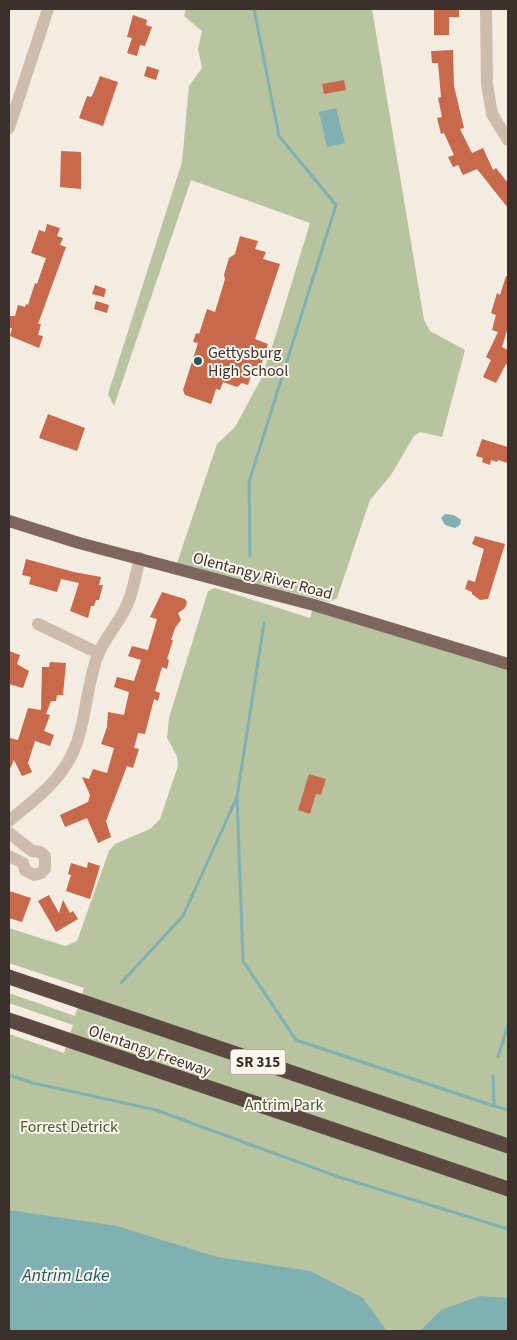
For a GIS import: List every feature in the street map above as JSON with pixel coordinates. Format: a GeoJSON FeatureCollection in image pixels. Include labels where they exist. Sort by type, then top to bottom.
{"type":"FeatureCollection","features":[{"type":"Feature","properties":{"kind":"highway","name":"Olentangy Freeway"},"geometry":{"type":"LineString","coordinates":[[9,977],[508,1146]]}},
{"type":"Feature","properties":{"kind":"highway","name":"Olentangy Freeway"},"geometry":{"type":"LineString","coordinates":[[9,1020],[508,1189]]}},
{"type":"Feature","properties":{"kind":"main road","name":"Olentangy River Road"},"geometry":{"type":"LineString","coordinates":[[9,521],[314,605],[508,664]]}},
{"type":"Feature","properties":{"kind":"street"},"geometry":{"type":"LineString","coordinates":[[9,128],[48,9]]}},
{"type":"Feature","properties":{"kind":"street"},"geometry":{"type":"LineString","coordinates":[[486,9],[486,84],[492,114],[508,140]]}},
{"type":"Feature","properties":{"kind":"street"},"geometry":{"type":"LineString","coordinates":[[9,821],[45,792],[67,765],[78,738],[91,675],[98,653],[127,605],[140,558]]}},
{"type":"Feature","properties":{"kind":"street"},"geometry":{"type":"LineString","coordinates":[[38,624],[98,653]]}},
{"type":"Feature","properties":{"kind":"street"},"geometry":{"type":"LineString","coordinates":[[9,834],[32,851],[40,852],[45,856],[45,869],[41,873],[34,875],[25,870],[23,862],[9,856]]}},
{"type":"Feature","properties":{"kind":"green space"},"geometry":{"type":"Polygon","coordinates":[[[186,9],[372,9],[424,320],[430,331],[465,350],[442,437],[420,432],[414,436],[391,475],[370,500],[337,598],[329,602],[177,563],[217,444],[235,427],[260,381],[310,223],[191,180],[114,406],[108,394],[182,162],[189,86],[202,68],[198,49],[202,31],[184,16],[186,9]]]}},
{"type":"Feature","properties":{"kind":"green space","name":"Antrim Park"},"geometry":{"type":"Polygon","coordinates":[[[215,588],[310,618],[314,605],[508,664],[508,1331],[9,1331],[9,1034],[64,1053],[73,1025],[9,1003],[9,993],[75,1016],[84,988],[9,963],[9,928],[65,946],[77,941],[109,851],[115,844],[150,829],[160,819],[178,766],[177,756],[167,738],[169,718],[208,591],[215,588]]]}},
{"type":"Feature","properties":{"kind":"water"},"geometry":{"type":"Polygon","coordinates":[[[336,108],[345,143],[327,147],[319,112],[336,108]]]}},
{"type":"Feature","properties":{"kind":"water"},"geometry":{"type":"Polygon","coordinates":[[[445,514],[454,515],[461,520],[460,525],[455,528],[445,525],[441,518],[445,514]]]}},
{"type":"Feature","properties":{"kind":"water","name":"Antrim Lake"},"geometry":{"type":"Polygon","coordinates":[[[9,1210],[117,1226],[217,1257],[310,1271],[363,1298],[387,1331],[9,1331],[9,1210]]]}},
{"type":"Feature","properties":{"kind":"water"},"geometry":{"type":"Polygon","coordinates":[[[480,1296],[508,1298],[508,1331],[420,1331],[441,1310],[480,1296]]]}},
{"type":"Feature","properties":{"kind":"building"},"geometry":{"type":"Polygon","coordinates":[[[434,9],[459,9],[459,17],[449,17],[449,35],[434,35],[434,9]]]}},
{"type":"Feature","properties":{"kind":"building"},"geometry":{"type":"Polygon","coordinates":[[[133,15],[147,20],[146,25],[152,27],[145,46],[140,45],[137,56],[127,53],[132,38],[127,37],[133,15]]]}},
{"type":"Feature","properties":{"kind":"building"},"geometry":{"type":"Polygon","coordinates":[[[453,50],[454,86],[464,128],[460,129],[472,153],[483,148],[493,170],[496,168],[508,183],[508,208],[477,169],[463,175],[458,165],[453,167],[448,157],[454,155],[444,133],[441,134],[437,118],[442,117],[438,98],[441,97],[438,63],[432,63],[431,51],[453,50]]]}},
{"type":"Feature","properties":{"kind":"building"},"geometry":{"type":"Polygon","coordinates":[[[147,66],[159,70],[156,80],[144,76],[147,66]]]}},
{"type":"Feature","properties":{"kind":"building"},"geometry":{"type":"Polygon","coordinates":[[[100,76],[118,82],[103,126],[79,118],[87,96],[91,97],[93,94],[100,76]]]}},
{"type":"Feature","properties":{"kind":"building"},"geometry":{"type":"Polygon","coordinates":[[[344,80],[346,90],[324,94],[322,84],[344,80]]]}},
{"type":"Feature","properties":{"kind":"building"},"geometry":{"type":"Polygon","coordinates":[[[61,151],[81,152],[81,189],[60,187],[61,151]]]}},
{"type":"Feature","properties":{"kind":"building"},"geometry":{"type":"Polygon","coordinates":[[[47,224],[60,228],[57,236],[63,238],[60,245],[66,247],[38,324],[41,324],[38,335],[43,336],[39,348],[10,336],[12,328],[9,328],[9,316],[15,316],[18,305],[25,307],[26,304],[28,305],[35,283],[37,284],[46,258],[31,253],[39,230],[45,232],[47,224]]]}},
{"type":"Feature","properties":{"kind":"building","name":"Gettysburg High School"},"geometry":{"type":"Polygon","coordinates":[[[240,236],[258,241],[255,249],[266,252],[263,259],[280,264],[255,339],[268,344],[260,368],[254,366],[248,385],[242,383],[237,387],[223,382],[220,390],[216,389],[211,404],[185,395],[183,390],[198,343],[193,342],[196,333],[199,334],[207,309],[215,312],[229,258],[235,254],[240,236]]]}},
{"type":"Feature","properties":{"kind":"building"},"geometry":{"type":"Polygon","coordinates":[[[506,276],[508,276],[508,327],[502,347],[508,350],[508,365],[506,364],[496,383],[483,377],[491,360],[486,357],[498,332],[492,330],[496,315],[491,313],[497,293],[500,295],[506,276]]]}},
{"type":"Feature","properties":{"kind":"building"},"geometry":{"type":"Polygon","coordinates":[[[95,285],[106,289],[104,297],[92,294],[95,285]]]}},
{"type":"Feature","properties":{"kind":"building"},"geometry":{"type":"Polygon","coordinates":[[[96,301],[109,305],[107,313],[94,309],[96,301]]]}},
{"type":"Feature","properties":{"kind":"building"},"geometry":{"type":"Polygon","coordinates":[[[48,414],[85,428],[77,451],[39,438],[48,414]]]}},
{"type":"Feature","properties":{"kind":"building"},"geometry":{"type":"Polygon","coordinates":[[[482,439],[508,447],[508,463],[491,460],[490,465],[482,462],[483,458],[476,456],[482,439]]]}},
{"type":"Feature","properties":{"kind":"building"},"geometry":{"type":"Polygon","coordinates":[[[475,536],[505,544],[488,599],[480,600],[472,592],[465,589],[468,580],[475,582],[484,549],[472,544],[475,536]]]}},
{"type":"Feature","properties":{"kind":"building"},"geometry":{"type":"Polygon","coordinates":[[[26,559],[101,577],[99,585],[103,585],[99,600],[96,600],[94,606],[91,606],[88,618],[70,611],[79,583],[61,579],[57,592],[29,584],[31,577],[22,575],[26,559]]]}},
{"type":"Feature","properties":{"kind":"building"},"geometry":{"type":"Polygon","coordinates":[[[162,592],[185,599],[187,602],[185,608],[178,613],[181,620],[175,628],[171,640],[173,640],[167,659],[169,660],[167,669],[162,667],[155,691],[160,693],[158,701],[154,699],[145,734],[138,733],[134,748],[139,749],[133,768],[127,766],[106,821],[111,837],[98,843],[87,818],[65,827],[60,815],[88,802],[90,795],[82,777],[89,779],[93,769],[107,773],[114,748],[101,744],[107,727],[108,712],[124,715],[129,692],[114,687],[117,677],[134,681],[141,660],[128,656],[132,646],[148,650],[157,619],[150,617],[162,592]]]}},
{"type":"Feature","properties":{"kind":"building"},"geometry":{"type":"Polygon","coordinates":[[[9,651],[20,655],[17,664],[29,671],[23,688],[9,684],[9,651]]]}},
{"type":"Feature","properties":{"kind":"building"},"geometry":{"type":"Polygon","coordinates":[[[50,662],[66,663],[63,695],[57,695],[56,701],[51,701],[46,714],[50,715],[44,731],[54,735],[50,746],[35,741],[28,763],[32,772],[22,776],[14,760],[9,771],[10,738],[18,740],[28,708],[41,710],[42,667],[49,667],[50,662]]]}},
{"type":"Feature","properties":{"kind":"building"},"geometry":{"type":"Polygon","coordinates":[[[309,774],[326,779],[321,795],[316,794],[310,814],[298,810],[309,774]]]}},
{"type":"Feature","properties":{"kind":"building"},"geometry":{"type":"Polygon","coordinates":[[[88,862],[100,866],[90,899],[66,891],[71,875],[68,874],[71,863],[87,868],[88,862]]]}},
{"type":"Feature","properties":{"kind":"building"},"geometry":{"type":"Polygon","coordinates":[[[9,891],[31,898],[22,922],[9,918],[9,891]]]}},
{"type":"Feature","properties":{"kind":"building"},"geometry":{"type":"Polygon","coordinates":[[[49,895],[59,913],[63,900],[70,913],[73,911],[78,919],[56,932],[38,901],[49,895]]]}},
{"type":"Feature","properties":{"kind":"waterway"},"geometry":{"type":"LineString","coordinates":[[250,556],[249,482],[336,205],[279,136],[254,9]]}},
{"type":"Feature","properties":{"kind":"waterway"},"geometry":{"type":"LineString","coordinates":[[121,983],[183,916],[237,797],[264,623]]}},
{"type":"Feature","properties":{"kind":"waterway"},"geometry":{"type":"LineString","coordinates":[[237,797],[243,961],[296,1040],[494,1106]]}},
{"type":"Feature","properties":{"kind":"waterway"},"geometry":{"type":"LineString","coordinates":[[498,1057],[508,1025]]}},
{"type":"Feature","properties":{"kind":"waterway"},"geometry":{"type":"LineString","coordinates":[[9,1075],[33,1083],[156,1110],[339,1177],[508,1229]]}},
{"type":"Feature","properties":{"kind":"waterway"},"geometry":{"type":"LineString","coordinates":[[493,1076],[494,1106],[508,1110]]}},
{"type":"Feature","properties":{"kind":"place","name":"Gettysburg High School"},"geometry":{"type":"Point","coordinates":[198,361]}},
{"type":"Feature","properties":{"kind":"park label","name":"Forrest Detrick"},"geometry":{"type":"Point","coordinates":[69,1126]}}]}
